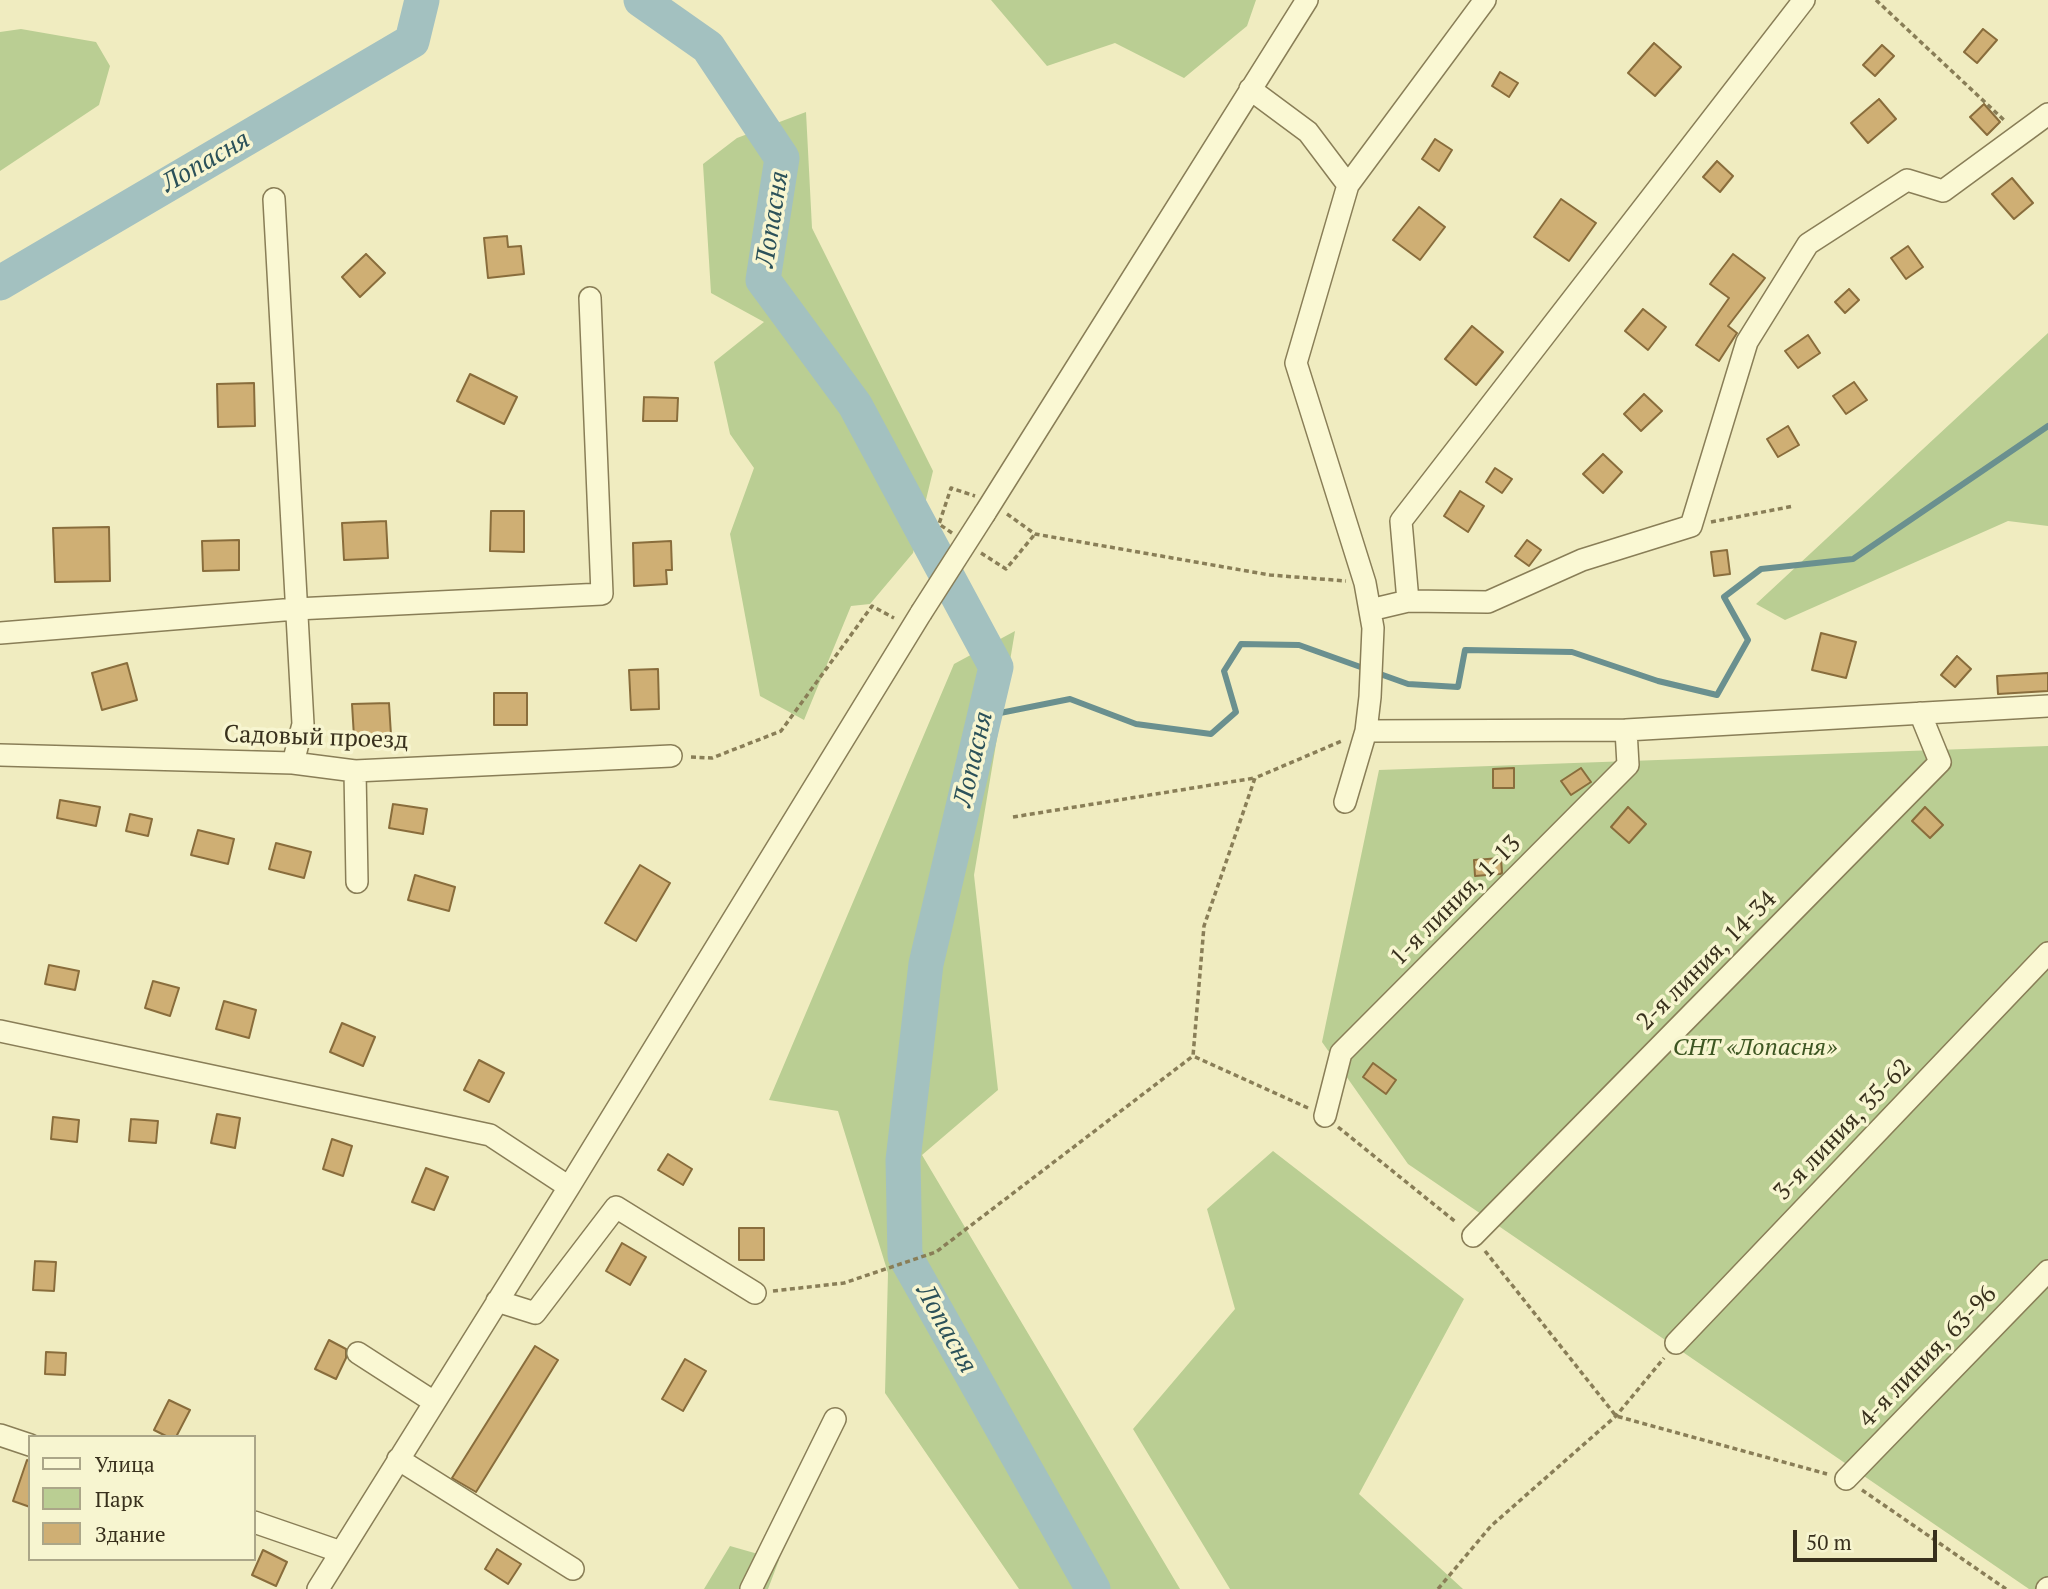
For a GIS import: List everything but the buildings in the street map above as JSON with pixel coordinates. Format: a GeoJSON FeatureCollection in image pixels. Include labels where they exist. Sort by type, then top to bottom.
{"type":"FeatureCollection","features":[{"type":"Feature","properties":{"kind":"street"},"geometry":{"type":"LineString","coordinates":[[318,1589],[569,1187],[921,613],[995,513],[1250,89],[1307,0]]}},
{"type":"Feature","properties":{"kind":"street"},"geometry":{"type":"LineString","coordinates":[[1345,802],[1366,732],[1370,697],[1371,619],[1365,583],[1296,363],[1348,185],[1485,0]]}},
{"type":"Feature","properties":{"kind":"street"},"geometry":{"type":"LineString","coordinates":[[1408,601],[1401,521],[1804,0]]}},
{"type":"Feature","properties":{"kind":"street"},"geometry":{"type":"LineString","coordinates":[[1250,89],[1308,132],[1348,185]]}},
{"type":"Feature","properties":{"kind":"street"},"geometry":{"type":"LineString","coordinates":[[1371,619],[1408,601],[1488,602],[1582,559],[1691,526],[1747,342],[1808,244],[1907,180],[1943,191],[2048,114]]}},
{"type":"Feature","properties":{"kind":"street"},"geometry":{"type":"LineString","coordinates":[[274,198],[303,724],[293,763]]}},
{"type":"Feature","properties":{"kind":"street"},"geometry":{"type":"LineString","coordinates":[[0,633],[296,610],[602,594],[590,298]]}},
{"type":"Feature","properties":{"kind":"street"},"geometry":{"type":"LineString","coordinates":[[1366,732],[1626,730],[2048,706]]}},
{"type":"Feature","properties":{"kind":"street","name":"2-я линия, 14-34"},"geometry":{"type":"LineString","coordinates":[[1473,1236],[1940,762],[1920,713]]}},
{"type":"Feature","properties":{"kind":"street","name":"1-я линия, 1-13"},"geometry":{"type":"LineString","coordinates":[[1325,1116],[1341,1053],[1628,765],[1626,730]]}},
{"type":"Feature","properties":{"kind":"street","name":"Садовый проезд"},"geometry":{"type":"LineString","coordinates":[[0,755],[293,763],[355,771],[671,756]]}},
{"type":"Feature","properties":{"kind":"street"},"geometry":{"type":"LineString","coordinates":[[355,771],[357,882]]}},
{"type":"Feature","properties":{"kind":"street","name":"3-я линия, 35-62"},"geometry":{"type":"LineString","coordinates":[[1676,1343],[2048,953]]}},
{"type":"Feature","properties":{"kind":"street"},"geometry":{"type":"LineString","coordinates":[[0,1031],[490,1135],[569,1187]]}},
{"type":"Feature","properties":{"kind":"street"},"geometry":{"type":"LineString","coordinates":[[497,1301],[534,1313],[616,1207],[755,1293]]}},
{"type":"Feature","properties":{"kind":"street","name":"4-я линия, 63-96"},"geometry":{"type":"LineString","coordinates":[[1846,1479],[2048,1271]]}},
{"type":"Feature","properties":{"kind":"street"},"geometry":{"type":"LineString","coordinates":[[358,1353],[433,1402]]}},
{"type":"Feature","properties":{"kind":"street"},"geometry":{"type":"LineString","coordinates":[[751,1589],[835,1419]]}},
{"type":"Feature","properties":{"kind":"street"},"geometry":{"type":"LineString","coordinates":[[0,1435],[28,1445]]}},
{"type":"Feature","properties":{"kind":"street"},"geometry":{"type":"LineString","coordinates":[[398,1459],[573,1569]]}},
{"type":"Feature","properties":{"kind":"street"},"geometry":{"type":"LineString","coordinates":[[256,1523],[341,1552]]}},
{"type":"Feature","properties":{"kind":"path"},"geometry":{"type":"LineString","coordinates":[[1876,0],[2020,135]]}},
{"type":"Feature","properties":{"kind":"path"},"geometry":{"type":"LineString","coordinates":[[1691,526],[1794,506]]}},
{"type":"Feature","properties":{"kind":"path"},"geometry":{"type":"LineString","coordinates":[[995,513],[1035,534],[1270,575],[1365,583]]}},
{"type":"Feature","properties":{"kind":"path"},"geometry":{"type":"LineString","coordinates":[[671,756],[712,758],[781,732],[872,606],[895,618]]}},
{"type":"Feature","properties":{"kind":"path"},"geometry":{"type":"LineString","coordinates":[[1013,817],[1255,778]]}},
{"type":"Feature","properties":{"kind":"path"},"geometry":{"type":"LineString","coordinates":[[755,1293],[844,1283],[936,1252],[1193,1056]]}},
{"type":"Feature","properties":{"kind":"path"},"geometry":{"type":"LineString","coordinates":[[1438,1589],[1491,1526],[1616,1416],[1676,1343]]}},
{"type":"Feature","properties":{"kind":"green space"},"geometry":{"type":"Polygon","coordinates":[[[991,0],[1256,0],[1247,26],[1184,78],[1115,43],[1047,66],[991,0]]]}},
{"type":"Feature","properties":{"kind":"green space"},"geometry":{"type":"Polygon","coordinates":[[[21,29],[96,42],[110,66],[99,105],[0,171],[0,32],[21,29]]]}},
{"type":"Feature","properties":{"kind":"green space"},"geometry":{"type":"Polygon","coordinates":[[[806,112],[812,228],[933,471],[913,553],[870,604],[851,606],[804,720],[760,696],[730,534],[754,468],[730,434],[714,362],[764,322],[711,293],[703,164],[737,138],[806,112]]]}},
{"type":"Feature","properties":{"kind":"green space"},"geometry":{"type":"Polygon","coordinates":[[[2048,333],[2048,526],[2008,521],[1785,620],[1756,604],[2048,333]]]}},
{"type":"Feature","properties":{"kind":"green space"},"geometry":{"type":"Polygon","coordinates":[[[1015,631],[974,875],[998,1090],[922,1155],[1180,1589],[1019,1589],[885,1393],[888,1273],[838,1111],[769,1100],[954,664],[1015,631]]]}},
{"type":"Feature","properties":{"kind":"green space","name":"СНТ «Лопасня»"},"geometry":{"type":"Polygon","coordinates":[[[2048,746],[2048,1589],[2029,1589],[1408,1164],[1322,1042],[1379,770],[2048,746]]]}},
{"type":"Feature","properties":{"kind":"green space"},"geometry":{"type":"Polygon","coordinates":[[[1273,1151],[1464,1299],[1359,1494],[1463,1589],[1230,1589],[1133,1429],[1235,1309],[1207,1209],[1273,1151]]]}},
{"type":"Feature","properties":{"kind":"green space"},"geometry":{"type":"Polygon","coordinates":[[[730,1546],[779,1560],[768,1589],[704,1589],[730,1546]]]}},
{"type":"Feature","properties":{"kind":"waterway","name":"Лопасня"},"geometry":{"type":"LineString","coordinates":[[0,283],[412,41],[422,0]]}},
{"type":"Feature","properties":{"kind":"waterway","name":"Лопасня"},"geometry":{"type":"LineString","coordinates":[[641,0],[708,47],[782,158],[763,280],[855,405],[996,667],[926,964],[903,1160],[905,1256],[1093,1589]]}},
{"type":"Feature","properties":{"kind":"waterway"},"geometry":{"type":"LineString","coordinates":[[985,716],[1070,699],[1136,724],[1211,734],[1236,712],[1224,671],[1241,644],[1299,645],[1408,684],[1458,687],[1465,650],[1572,652],[1658,681],[1717,695],[1748,640],[1724,597],[1761,569],[1853,559],[2048,426]]}}]}
